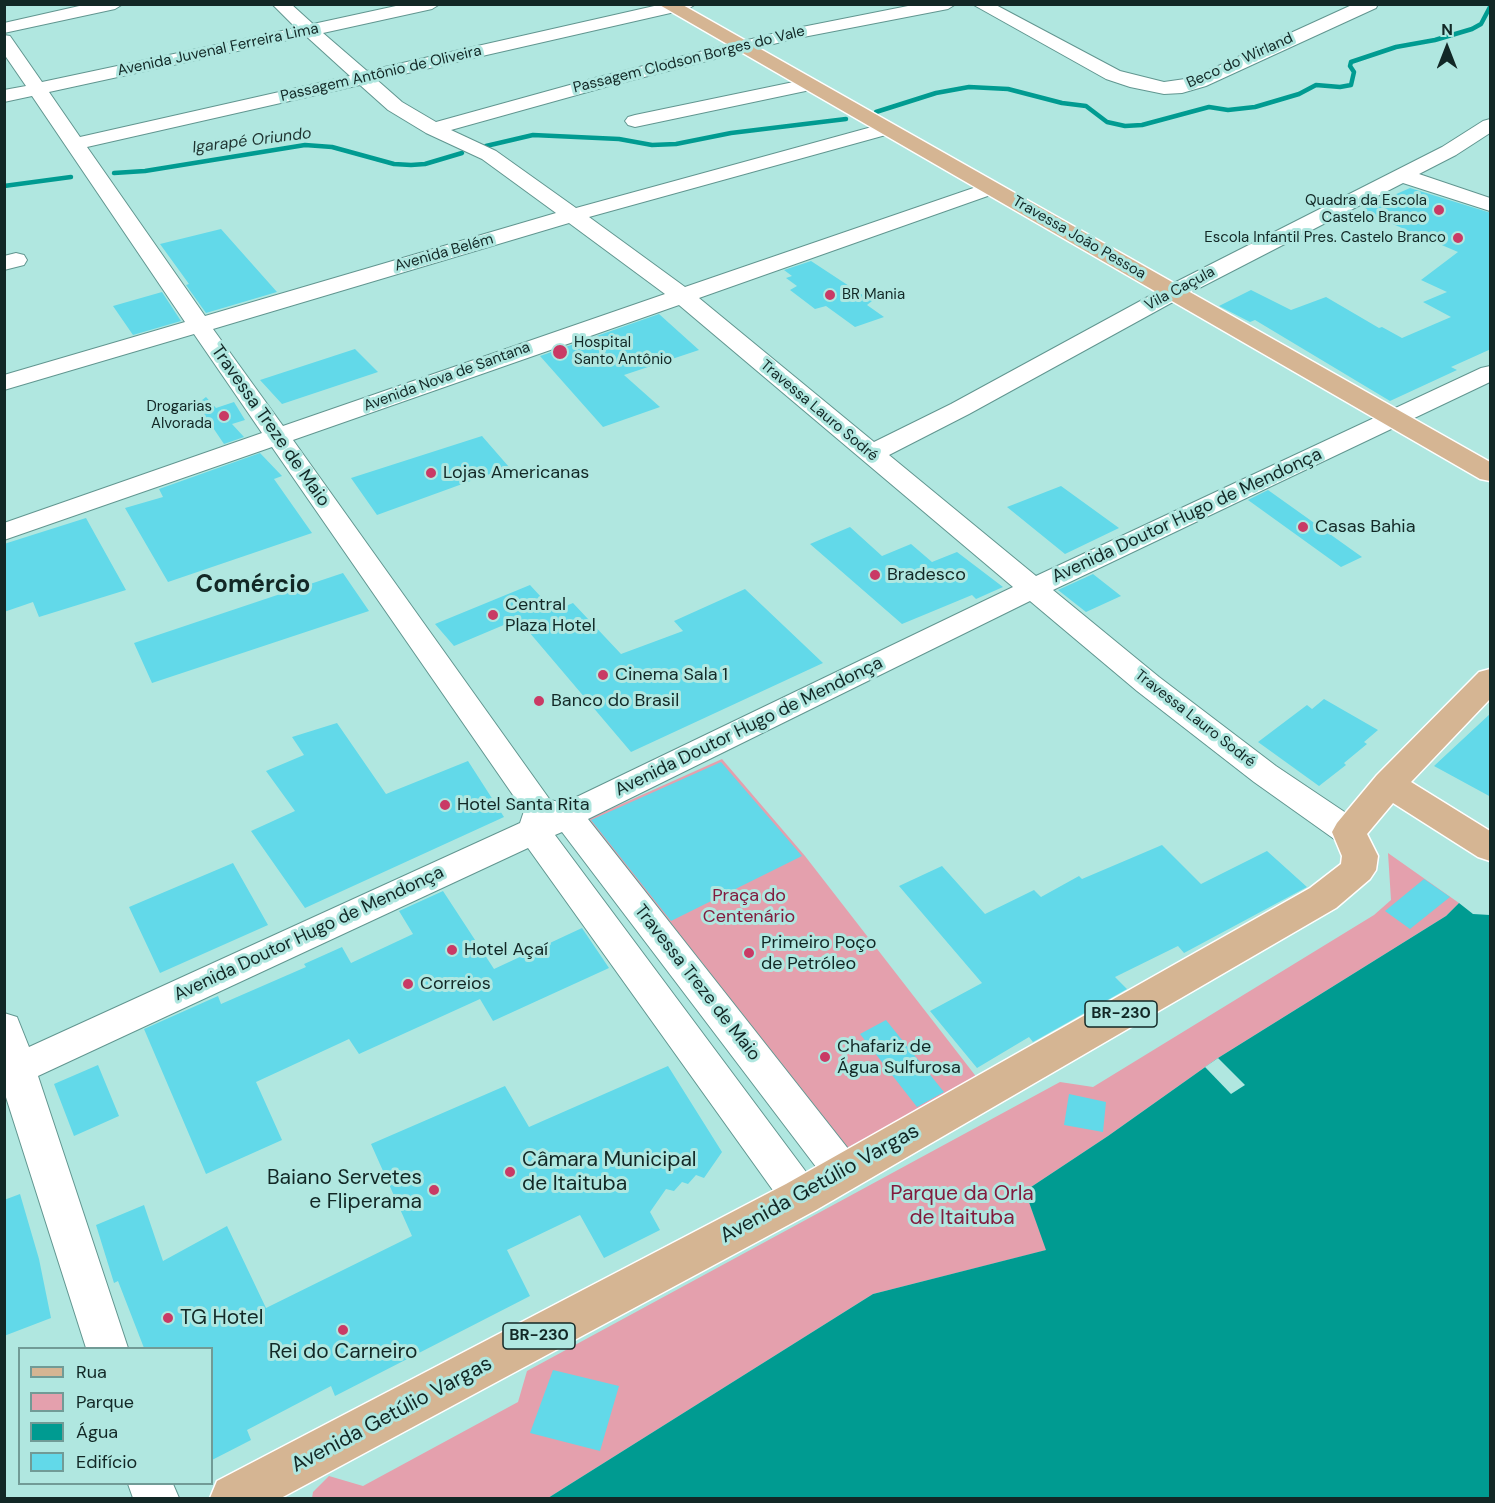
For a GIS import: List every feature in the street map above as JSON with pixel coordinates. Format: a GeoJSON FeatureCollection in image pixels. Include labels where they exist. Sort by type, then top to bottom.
{"type":"FeatureCollection","features":[{"type":"Feature","properties":{"kind":"main road","name":"Travessa João Pessoa"},"geometry":{"type":"LineString","coordinates":[[676,6],[741,47],[970,175],[1491,473]]}},
{"type":"Feature","properties":{"kind":"main road"},"geometry":{"type":"LineString","coordinates":[[1349,832],[1389,784],[1491,680]]}},
{"type":"Feature","properties":{"kind":"main road"},"geometry":{"type":"LineString","coordinates":[[1389,784],[1491,848]]}},
{"type":"Feature","properties":{"kind":"main road","name":"Avenida Getúlio Vargas"},"geometry":{"type":"LineString","coordinates":[[257,1493],[801,1197],[1265,932],[1343,884],[1358,870],[1360,856],[1349,832]]}},
{"type":"Feature","properties":{"kind":"street"},"geometry":{"type":"LineString","coordinates":[[4,28],[115,4]]}},
{"type":"Feature","properties":{"kind":"street","name":"Travessa Lauro Sodré"},"geometry":{"type":"LineString","coordinates":[[280,4],[395,106],[433,129],[489,155],[671,288],[1149,684],[1265,774],[1349,832]]}},
{"type":"Feature","properties":{"kind":"street","name":"Avenida Juvenal Ferreira Lima"},"geometry":{"type":"LineString","coordinates":[[4,96],[432,4]]}},
{"type":"Feature","properties":{"kind":"street","name":"Passagem Clodson Borges do Vale"},"geometry":{"type":"LineString","coordinates":[[433,129],[602,82],[826,26],[948,4]]}},
{"type":"Feature","properties":{"kind":"street","name":"Beco do Wirland"},"geometry":{"type":"LineString","coordinates":[[980,4],[1113,75],[1143,85],[1164,88],[1182,87],[1199,82],[1370,4]]}},
{"type":"Feature","properties":{"kind":"street","name":"Passagem Antônio de Oliveira"},"geometry":{"type":"LineString","coordinates":[[74,144],[676,6]]}},
{"type":"Feature","properties":{"kind":"street","name":"Travessa Treze de Maio"},"geometry":{"type":"LineString","coordinates":[[4,40],[199,326],[547,819],[635,970],[801,1197]]}},
{"type":"Feature","properties":{"kind":"street"},"geometry":{"type":"LineString","coordinates":[[635,121],[808,85]]}},
{"type":"Feature","properties":{"kind":"street","name":"Vila Caçula"},"geometry":{"type":"LineString","coordinates":[[870,454],[960,409],[1174,292],[1403,176],[1491,125]]}},
{"type":"Feature","properties":{"kind":"street","name":"Avenida Belém"},"geometry":{"type":"LineString","coordinates":[[4,382],[573,215],[886,129]]}},
{"type":"Feature","properties":{"kind":"street","name":"Avenida Nova de Santana"},"geometry":{"type":"LineString","coordinates":[[802,244],[970,175]]}},
{"type":"Feature","properties":{"kind":"street"},"geometry":{"type":"LineString","coordinates":[[1403,176],[1491,205]]}},
{"type":"Feature","properties":{"kind":"street","name":"Avenida Nova de Santana"},"geometry":{"type":"LineString","coordinates":[[4,532],[273,429],[671,288],[802,244],[992,188]]}},
{"type":"Feature","properties":{"kind":"street","name":"Avenida Doutor Hugo de Mendonça"},"geometry":{"type":"LineString","coordinates":[[11,1072],[1491,373]]}},
{"type":"Feature","properties":{"kind":"street","name":"Avenida Nova de Santana"},"geometry":{"type":"LineString","coordinates":[[4,510],[273,429]]}},
{"type":"Feature","properties":{"kind":"street","name":"Travessa Treze de Maio"},"geometry":{"type":"LineString","coordinates":[[547,819],[672,950],[843,1172]]}},
{"type":"Feature","properties":{"kind":"street"},"geometry":{"type":"LineString","coordinates":[[635,970],[672,950]]}},
{"type":"Feature","properties":{"kind":"street"},"geometry":{"type":"LineString","coordinates":[[4,1028],[11,1072],[107,1347]]}},
{"type":"Feature","properties":{"kind":"green space","name":"Praça do Centenário"},"geometry":{"type":"Polygon","coordinates":[[[722,759],[805,856],[978,1079],[843,1150],[586,820],[722,759]]]}},
{"type":"Feature","properties":{"kind":"green space","name":"Parque da Orla de Itaituba"},"geometry":{"type":"Polygon","coordinates":[[[1388,853],[1459,903],[1446,916],[1218,1058],[1108,1136],[1025,1191],[1047,1250],[873,1294],[548,1498],[312,1498],[313,1492],[329,1476],[363,1486],[518,1402],[527,1371],[1060,1082],[1093,1087],[1374,915],[1391,900],[1388,853]]]}},
{"type":"Feature","properties":{"kind":"water"},"geometry":{"type":"Polygon","coordinates":[[[1459,903],[1473,914],[1490,915],[1490,1498],[548,1498],[873,1294],[1046,1250],[1025,1191],[1108,1136],[1218,1058],[1446,916],[1459,903]]]}},
{"type":"Feature","properties":{"kind":"pier"},"geometry":{"type":"Polygon","coordinates":[[[1218,1058],[1245,1085],[1231,1094],[1205,1067],[1218,1058]]]}},
{"type":"Feature","properties":{"kind":"building"},"geometry":{"type":"Polygon","coordinates":[[[1410,188],[1491,213],[1491,349],[1451,367],[1457,370],[1390,401],[1255,320],[1250,322],[1219,306],[1251,290],[1291,310],[1326,297],[1379,328],[1382,327],[1402,338],[1451,317],[1423,302],[1447,292],[1421,280],[1458,252],[1360,210],[1410,188]]]}},
{"type":"Feature","properties":{"kind":"building"},"geometry":{"type":"Polygon","coordinates":[[[221,229],[277,292],[206,313],[186,285],[189,284],[160,244],[221,229]]]}},
{"type":"Feature","properties":{"kind":"building","name":"BR Mania"},"geometry":{"type":"Polygon","coordinates":[[[811,261],[872,301],[867,305],[884,317],[855,327],[826,306],[815,309],[790,290],[797,286],[786,278],[792,276],[784,270],[811,261]]]}},
{"type":"Feature","properties":{"kind":"building"},"geometry":{"type":"Polygon","coordinates":[[[162,292],[181,321],[133,335],[113,306],[162,292]]]}},
{"type":"Feature","properties":{"kind":"building"},"geometry":{"type":"Polygon","coordinates":[[[659,314],[699,350],[624,375],[660,407],[603,427],[540,356],[659,314]]]}},
{"type":"Feature","properties":{"kind":"building"},"geometry":{"type":"Polygon","coordinates":[[[355,349],[378,372],[282,404],[260,380],[355,349]]]}},
{"type":"Feature","properties":{"kind":"building"},"geometry":{"type":"Polygon","coordinates":[[[206,397],[216,408],[234,402],[245,420],[232,424],[244,437],[224,444],[197,404],[206,397]]]}},
{"type":"Feature","properties":{"kind":"building","name":"Lojas Americanas"},"geometry":{"type":"Polygon","coordinates":[[[482,436],[509,467],[377,515],[351,478],[482,436]]]}},
{"type":"Feature","properties":{"kind":"building"},"geometry":{"type":"Polygon","coordinates":[[[260,453],[282,476],[274,479],[312,533],[168,582],[125,508],[163,497],[159,489],[260,453]]]}},
{"type":"Feature","properties":{"kind":"building"},"geometry":{"type":"Polygon","coordinates":[[[1061,486],[1119,528],[1065,554],[1007,507],[1061,486]]]}},
{"type":"Feature","properties":{"kind":"building","name":"Casas Bahia"},"geometry":{"type":"Polygon","coordinates":[[[1268,490],[1362,557],[1341,567],[1248,500],[1268,490]]]}},
{"type":"Feature","properties":{"kind":"building"},"geometry":{"type":"Polygon","coordinates":[[[86,518],[126,590],[39,617],[33,602],[4,612],[4,544],[86,518]]]}},
{"type":"Feature","properties":{"kind":"building"},"geometry":{"type":"Polygon","coordinates":[[[850,527],[882,556],[911,544],[932,562],[957,552],[1003,587],[976,599],[972,595],[902,624],[810,544],[850,527]]]}},
{"type":"Feature","properties":{"kind":"building"},"geometry":{"type":"Polygon","coordinates":[[[343,573],[369,611],[152,683],[134,643],[343,573]]]}},
{"type":"Feature","properties":{"kind":"building"},"geometry":{"type":"Polygon","coordinates":[[[1093,574],[1121,596],[1086,612],[1058,590],[1093,574]]]}},
{"type":"Feature","properties":{"kind":"building"},"geometry":{"type":"Polygon","coordinates":[[[530,585],[554,611],[573,603],[621,654],[683,631],[674,621],[745,589],[823,663],[631,752],[518,619],[454,646],[435,624],[530,585]]]}},
{"type":"Feature","properties":{"kind":"building"},"geometry":{"type":"Polygon","coordinates":[[[1324,699],[1378,730],[1364,742],[1367,744],[1344,763],[1346,765],[1319,786],[1258,742],[1307,705],[1312,709],[1324,699]]]}},
{"type":"Feature","properties":{"kind":"building"},"geometry":{"type":"Polygon","coordinates":[[[1491,713],[1491,797],[1434,766],[1491,713]]]}},
{"type":"Feature","properties":{"kind":"building"},"geometry":{"type":"Polygon","coordinates":[[[337,723],[386,794],[468,761],[504,817],[305,908],[251,831],[295,811],[266,771],[304,755],[292,737],[337,723]]]}},
{"type":"Feature","properties":{"kind":"building"},"geometry":{"type":"Polygon","coordinates":[[[721,762],[802,856],[671,921],[591,820],[721,762]]]}},
{"type":"Feature","properties":{"kind":"building"},"geometry":{"type":"Polygon","coordinates":[[[1162,845],[1201,884],[1267,851],[1307,887],[1184,953],[1178,946],[1115,977],[1127,989],[1033,1042],[1029,1037],[977,1068],[930,1011],[982,983],[899,886],[942,866],[985,914],[1034,890],[1041,897],[1079,876],[1082,879],[1162,845]]]}},
{"type":"Feature","properties":{"kind":"building"},"geometry":{"type":"Polygon","coordinates":[[[233,863],[268,925],[160,973],[129,907],[233,863]]]}},
{"type":"Feature","properties":{"kind":"building"},"geometry":{"type":"Polygon","coordinates":[[[1424,879],[1450,897],[1410,929],[1385,911],[1424,879]]]}},
{"type":"Feature","properties":{"kind":"building"},"geometry":{"type":"Polygon","coordinates":[[[443,891],[494,969],[582,928],[609,968],[493,1021],[480,999],[359,1054],[349,1039],[256,1082],[282,1140],[206,1174],[144,1029],[218,996],[221,1004],[306,967],[304,964],[342,947],[351,963],[413,934],[399,911],[443,891]]]}},
{"type":"Feature","properties":{"kind":"building"},"geometry":{"type":"Polygon","coordinates":[[[886,1020],[944,1092],[917,1107],[860,1034],[886,1020]]]}},
{"type":"Feature","properties":{"kind":"building"},"geometry":{"type":"Polygon","coordinates":[[[98,1065],[119,1116],[74,1136],[54,1084],[98,1065]]]}},
{"type":"Feature","properties":{"kind":"building"},"geometry":{"type":"Polygon","coordinates":[[[668,1066],[722,1152],[704,1178],[696,1175],[688,1184],[682,1182],[674,1191],[666,1189],[650,1212],[660,1230],[604,1258],[580,1215],[507,1250],[530,1296],[335,1396],[331,1386],[247,1430],[251,1440],[213,1459],[213,1347],[144,1347],[118,1281],[114,1283],[96,1225],[144,1205],[163,1261],[227,1226],[266,1308],[412,1236],[371,1144],[505,1086],[529,1127],[668,1066]]]}},
{"type":"Feature","properties":{"kind":"building"},"geometry":{"type":"Polygon","coordinates":[[[1069,1094],[1106,1102],[1103,1132],[1064,1125],[1069,1094]]]}},
{"type":"Feature","properties":{"kind":"building"},"geometry":{"type":"Polygon","coordinates":[[[20,1194],[39,1259],[51,1318],[4,1336],[4,1200],[20,1194]]]}},
{"type":"Feature","properties":{"kind":"building"},"geometry":{"type":"Polygon","coordinates":[[[553,1370],[619,1386],[600,1451],[530,1433],[553,1370]]]}},
{"type":"Feature","properties":{"kind":"waterway","name":"Igarapé Oriundo"},"geometry":{"type":"LineString","coordinates":[[876,112],[936,93],[969,87],[1008,89],[1062,103],[1086,106],[1107,122],[1125,126],[1142,125],[1209,107],[1228,110],[1255,107],[1299,94],[1316,85],[1340,87],[1351,85],[1354,72],[1350,66],[1351,62],[1396,47],[1435,40],[1472,29],[1481,24],[1490,7]]}},
{"type":"Feature","properties":{"kind":"waterway"},"geometry":{"type":"LineString","coordinates":[[486,146],[533,135],[619,139],[652,145],[676,144],[731,133],[846,119]]}},
{"type":"Feature","properties":{"kind":"waterway","name":"Igarapé Oriundo"},"geometry":{"type":"LineString","coordinates":[[114,173],[145,171],[305,145],[332,147],[394,164],[411,165],[425,164],[462,153]]}},
{"type":"Feature","properties":{"kind":"waterway"},"geometry":{"type":"LineString","coordinates":[[4,186],[71,177]]}},
{"type":"Feature","properties":{"kind":"place","name":"Quadra da Escola Castelo Branco"},"geometry":{"type":"Point","coordinates":[1439,210]}},
{"type":"Feature","properties":{"kind":"place","name":"Escola Infantil Pres. Castelo Branco"},"geometry":{"type":"Point","coordinates":[1458,238]}},
{"type":"Feature","properties":{"kind":"place","name":"BR Mania"},"geometry":{"type":"Point","coordinates":[830,295]}},
{"type":"Feature","properties":{"kind":"place","name":"Hospital Santo Antônio"},"geometry":{"type":"Point","coordinates":[560,352]}},
{"type":"Feature","properties":{"kind":"place","name":"Drogarias Alvorada"},"geometry":{"type":"Point","coordinates":[224,416]}},
{"type":"Feature","properties":{"kind":"place","name":"Lojas Americanas"},"geometry":{"type":"Point","coordinates":[431,473]}},
{"type":"Feature","properties":{"kind":"place","name":"Casas Bahia"},"geometry":{"type":"Point","coordinates":[1303,527]}},
{"type":"Feature","properties":{"kind":"place","name":"Bradesco"},"geometry":{"type":"Point","coordinates":[875,575]}},
{"type":"Feature","properties":{"kind":"place","name":"Central Plaza Hotel"},"geometry":{"type":"Point","coordinates":[493,615]}},
{"type":"Feature","properties":{"kind":"place","name":"Cinema Sala 1"},"geometry":{"type":"Point","coordinates":[603,675]}},
{"type":"Feature","properties":{"kind":"place","name":"Banco do Brasil"},"geometry":{"type":"Point","coordinates":[539,701]}},
{"type":"Feature","properties":{"kind":"place","name":"Hotel Santa Rita"},"geometry":{"type":"Point","coordinates":[445,805]}},
{"type":"Feature","properties":{"kind":"place","name":"Hotel Açaí"},"geometry":{"type":"Point","coordinates":[452,950]}},
{"type":"Feature","properties":{"kind":"place","name":"Primeiro Poço de Petróleo"},"geometry":{"type":"Point","coordinates":[749,953]}},
{"type":"Feature","properties":{"kind":"place","name":"Correios"},"geometry":{"type":"Point","coordinates":[408,984]}},
{"type":"Feature","properties":{"kind":"place","name":"Chafariz de Água Sulfurosa"},"geometry":{"type":"Point","coordinates":[825,1057]}},
{"type":"Feature","properties":{"kind":"place","name":"Câmara Municipal de Itaituba"},"geometry":{"type":"Point","coordinates":[510,1172]}},
{"type":"Feature","properties":{"kind":"place","name":"Baiano Servetes e Fliperama"},"geometry":{"type":"Point","coordinates":[434,1190]}},
{"type":"Feature","properties":{"kind":"place","name":"TG Hotel"},"geometry":{"type":"Point","coordinates":[168,1318]}},
{"type":"Feature","properties":{"kind":"place","name":"Rei do Carneiro"},"geometry":{"type":"Point","coordinates":[343,1330]}},
{"type":"Feature","properties":{"kind":"district","name":"Comércio"},"geometry":{"type":"Point","coordinates":[253,586]}}]}
